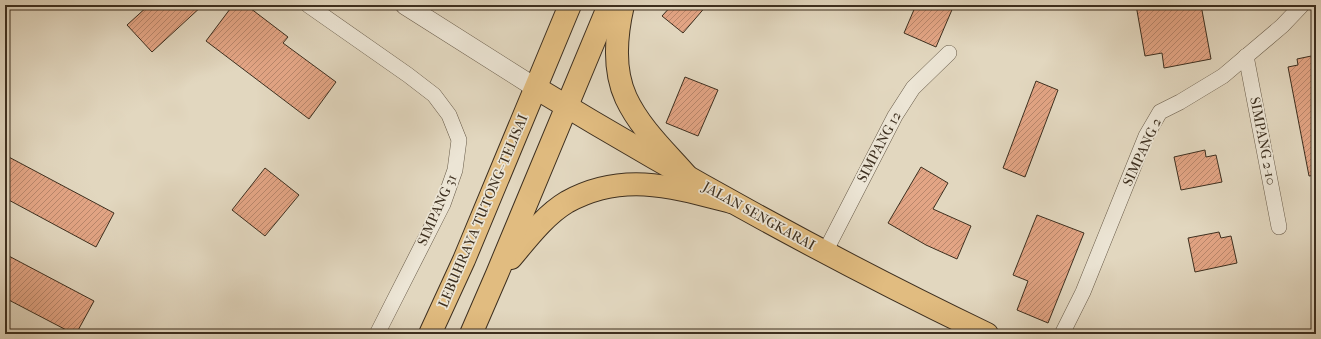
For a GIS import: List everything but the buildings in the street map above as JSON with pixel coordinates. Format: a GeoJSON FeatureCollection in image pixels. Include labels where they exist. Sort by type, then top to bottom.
{"type":"FeatureCollection","features":[{"type":"Feature","properties":{"kind":"main road","name":"LEBUHRAYA TUTONG–TELISAI"},"geometry":{"type":"LineString","coordinates":[[430,334],[467,253],[570,5]]}},
{"type":"Feature","properties":{"kind":"main road"},"geometry":{"type":"LineString","coordinates":[[471,334],[609,5]]}},
{"type":"Feature","properties":{"kind":"main road"},"geometry":{"type":"LineString","coordinates":[[623,5],[617,43],[620,77],[626,98],[642,125],[686,176]]}},
{"type":"Feature","properties":{"kind":"main road","name":"JALAN SENGKARAI"},"geometry":{"type":"LineString","coordinates":[[536,88],[731,202],[913,299],[987,334]]}},
{"type":"Feature","properties":{"kind":"main road"},"geometry":{"type":"LineString","coordinates":[[497,274],[548,217],[567,202],[612,185],[642,183],[686,190],[731,202]]}},
{"type":"Feature","properties":{"kind":"street","name":"SIMPANG 31"},"geometry":{"type":"LineString","coordinates":[[308,5],[434,95],[449,115],[459,140],[455,170],[443,204],[377,334]]}},
{"type":"Feature","properties":{"kind":"street"},"geometry":{"type":"LineString","coordinates":[[405,5],[536,88]]}},
{"type":"Feature","properties":{"kind":"street","name":"SIMPANG 2"},"geometry":{"type":"LineString","coordinates":[[1062,334],[1083,292],[1146,136],[1160,112],[1180,102],[1223,76],[1282,26],[1302,5]]}},
{"type":"Feature","properties":{"kind":"street","name":"SIMPANG 12"},"geometry":{"type":"LineString","coordinates":[[825,252],[895,116],[913,88],[949,53]]}},
{"type":"Feature","properties":{"kind":"street","name":"SIMPANG 2-10"},"geometry":{"type":"LineString","coordinates":[[1246,56],[1279,227]]}}]}
